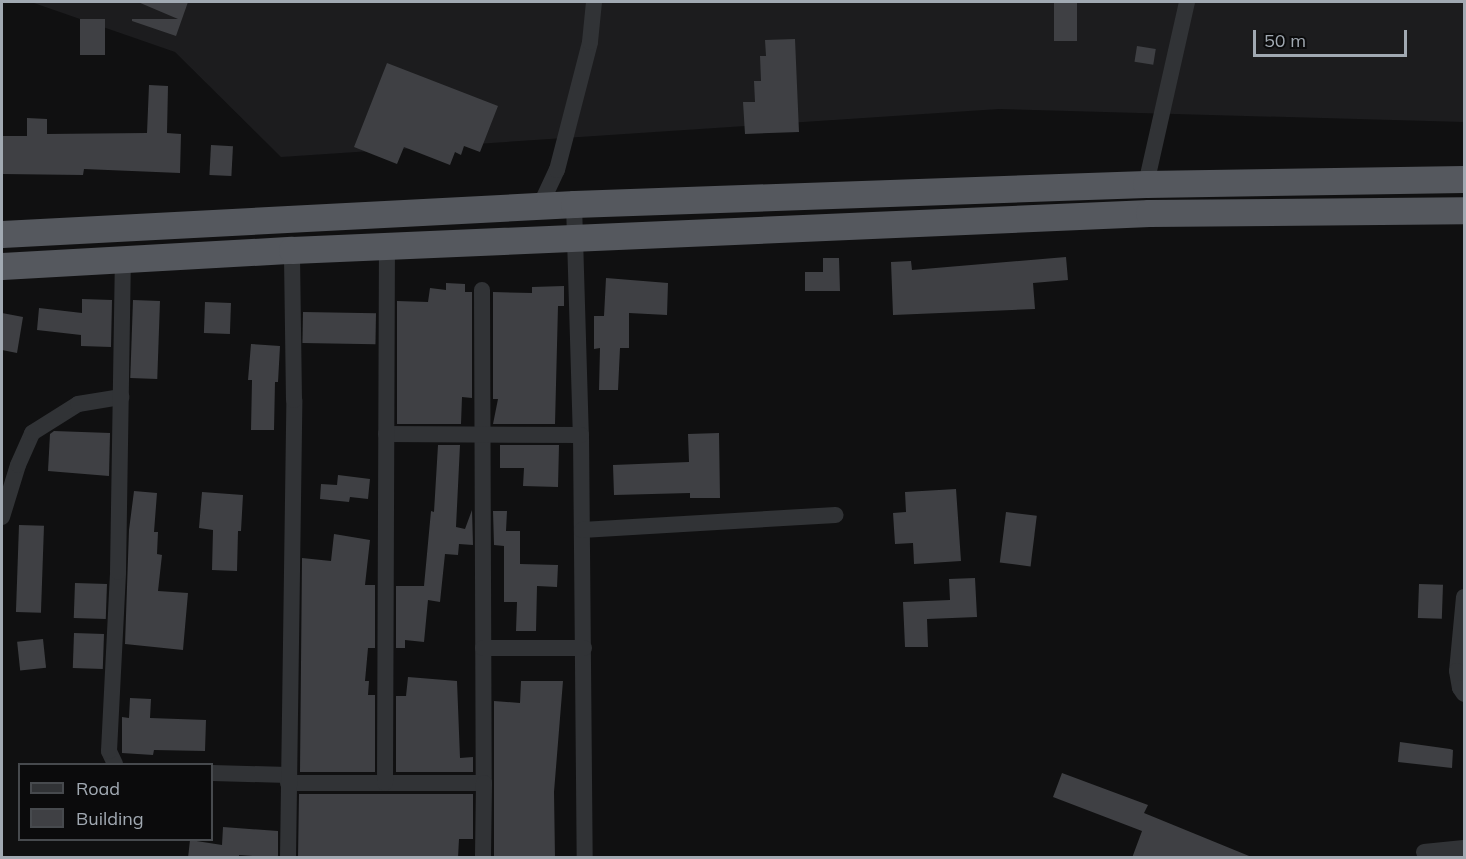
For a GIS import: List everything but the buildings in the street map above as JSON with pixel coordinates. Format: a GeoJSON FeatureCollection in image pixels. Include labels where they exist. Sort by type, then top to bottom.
{"type":"FeatureCollection","features":[{"type":"Feature","properties":{"kind":"highway"},"geometry":{"type":"LineString","coordinates":[[2,234],[574,204],[1146,184],[1464,179]]}},
{"type":"Feature","properties":{"kind":"highway"},"geometry":{"type":"LineString","coordinates":[[2,266],[292,250],[1149,213],[1464,210]]}},
{"type":"Feature","properties":{"kind":"street"},"geometry":{"type":"LineString","coordinates":[[540,206],[557,170],[590,42],[594,2]]}},
{"type":"Feature","properties":{"kind":"street"},"geometry":{"type":"LineString","coordinates":[[1146,184],[1187,2]]}},
{"type":"Feature","properties":{"kind":"street"},"geometry":{"type":"LineString","coordinates":[[574,204],[581,435],[585,858]]}},
{"type":"Feature","properties":{"kind":"street"},"geometry":{"type":"LineString","coordinates":[[385,783],[387,246]]}},
{"type":"Feature","properties":{"kind":"street"},"geometry":{"type":"LineString","coordinates":[[288,858],[294,400],[292,250]]}},
{"type":"Feature","properties":{"kind":"street"},"geometry":{"type":"LineString","coordinates":[[114,763],[110,751],[118,572],[123,260]]}},
{"type":"Feature","properties":{"kind":"street"},"geometry":{"type":"LineString","coordinates":[[482,290],[483,858]]}},
{"type":"Feature","properties":{"kind":"street"},"geometry":{"type":"LineString","coordinates":[[2,517],[18,465],[32,433],[78,404],[121,397]]}},
{"type":"Feature","properties":{"kind":"street"},"geometry":{"type":"LineString","coordinates":[[386,434],[581,435]]}},
{"type":"Feature","properties":{"kind":"street"},"geometry":{"type":"LineString","coordinates":[[582,530],[836,514]]}},
{"type":"Feature","properties":{"kind":"street"},"geometry":{"type":"LineString","coordinates":[[1464,597],[1457,671],[1458,681],[1464,694]]}},
{"type":"Feature","properties":{"kind":"street"},"geometry":{"type":"LineString","coordinates":[[483,648],[584,648]]}},
{"type":"Feature","properties":{"kind":"street"},"geometry":{"type":"LineString","coordinates":[[213,772],[288,779],[385,783],[484,783]]}},
{"type":"Feature","properties":{"kind":"street"},"geometry":{"type":"LineString","coordinates":[[1424,852],[1464,848]]}},
{"type":"Feature","properties":{"kind":"shaded area"},"geometry":{"type":"Polygon","coordinates":[[[31,2],[1464,2],[1464,122],[999,109],[281,157],[175,52],[31,2]]]}}]}
